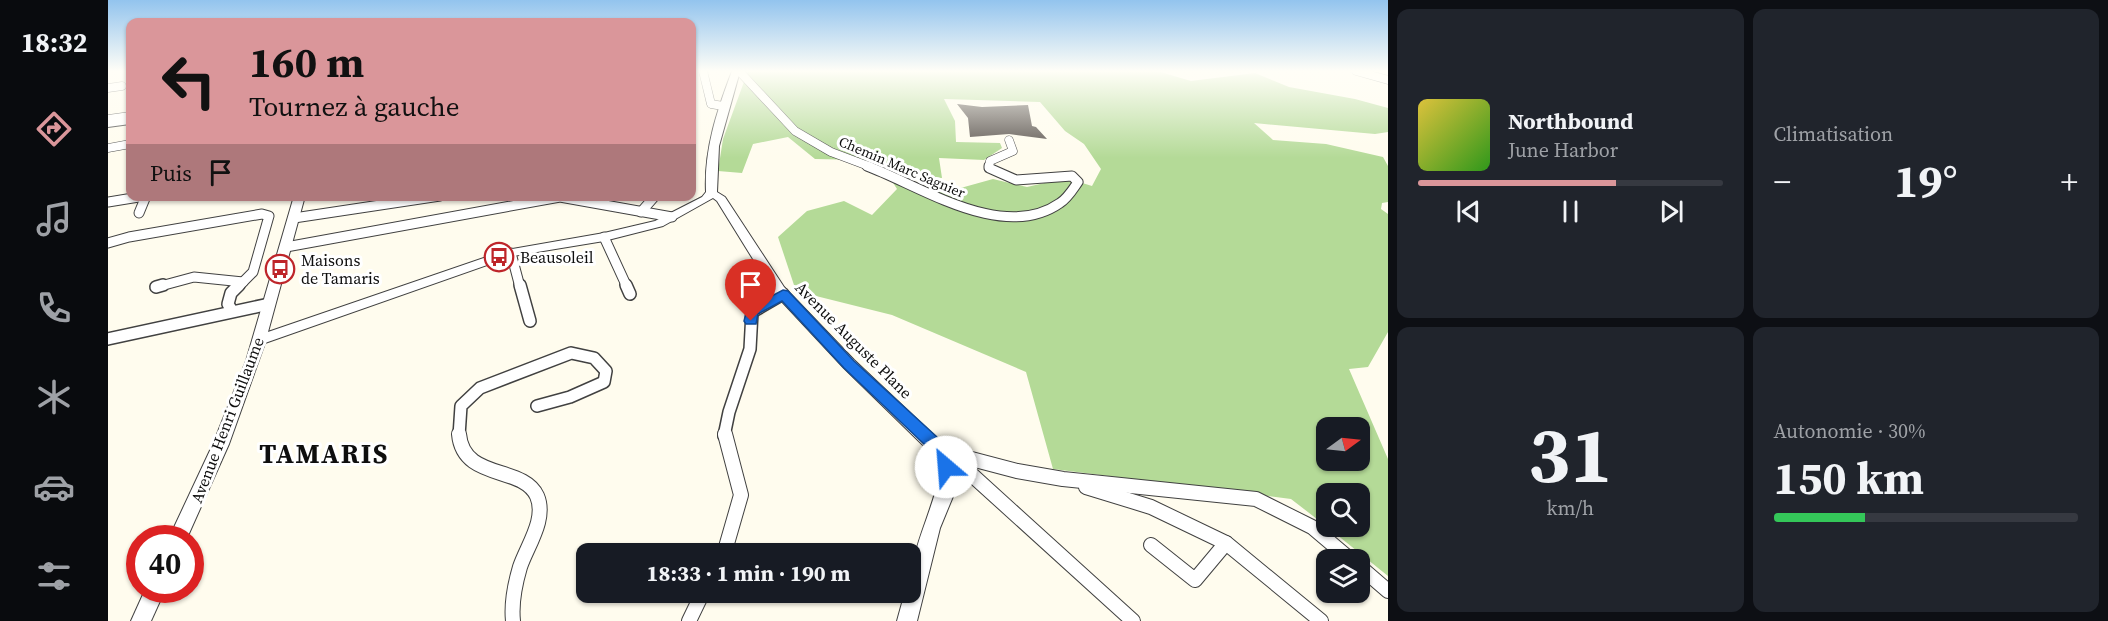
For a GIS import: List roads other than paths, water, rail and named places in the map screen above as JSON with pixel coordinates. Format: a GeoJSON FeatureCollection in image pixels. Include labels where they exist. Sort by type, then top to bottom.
{"type":"FeatureCollection","features":[{"type":"Feature","properties":{"kind":"street"},"geometry":{"type":"LineString","coordinates":[[710,100],[711,104],[723,106]]}},
{"type":"Feature","properties":{"kind":"street"},"geometry":{"type":"LineString","coordinates":[[259,340],[511,253],[604,237],[660,224],[672,218],[712,193],[711,150],[725,100]]}},
{"type":"Feature","properties":{"kind":"street","name":"Chemin Marc Sagnier"},"geometry":{"type":"LineString","coordinates":[[764,100],[788,125],[810,141],[907,181],[952,204],[989,214],[1008,216],[1032,214],[1062,202],[1078,182],[1072,176],[1016,180],[989,168],[990,161],[1014,151],[1009,140]]}},
{"type":"Feature","properties":{"kind":"street"},"geometry":{"type":"LineString","coordinates":[[108,119],[126,117]]}},
{"type":"Feature","properties":{"kind":"street"},"geometry":{"type":"LineString","coordinates":[[108,124],[126,122]]}},
{"type":"Feature","properties":{"kind":"street"},"geometry":{"type":"LineString","coordinates":[[108,148],[126,145]]}},
{"type":"Feature","properties":{"kind":"street","name":"Avenue Auguste Plane"},"geometry":{"type":"LineString","coordinates":[[712,193],[721,199],[783,294],[849,364],[937,448],[934,457],[939,464],[955,463]]}},
{"type":"Feature","properties":{"kind":"street"},"geometry":{"type":"LineString","coordinates":[[108,202],[126,199]]}},
{"type":"Feature","properties":{"kind":"street"},"geometry":{"type":"LineString","coordinates":[[139,213],[144,201]]}},
{"type":"Feature","properties":{"kind":"street","name":"Avenue Henri Guillaume"},"geometry":{"type":"LineString","coordinates":[[184,525],[221,444],[253,361],[299,201]]}},
{"type":"Feature","properties":{"kind":"street"},"geometry":{"type":"LineString","coordinates":[[294,218],[378,201]]}},
{"type":"Feature","properties":{"kind":"street"},"geometry":{"type":"LineString","coordinates":[[286,247],[538,201]]}},
{"type":"Feature","properties":{"kind":"street"},"geometry":{"type":"LineString","coordinates":[[582,201],[672,218]]}},
{"type":"Feature","properties":{"kind":"street"},"geometry":{"type":"LineString","coordinates":[[641,212],[651,201]]}},
{"type":"Feature","properties":{"kind":"street"},"geometry":{"type":"LineString","coordinates":[[108,243],[262,214],[269,216],[253,272],[220,304],[214,316]]}},
{"type":"Feature","properties":{"kind":"street"},"geometry":{"type":"LineString","coordinates":[[604,237],[630,294]]}},
{"type":"Feature","properties":{"kind":"street"},"geometry":{"type":"LineString","coordinates":[[511,253],[530,321]]}},
{"type":"Feature","properties":{"kind":"street"},"geometry":{"type":"LineString","coordinates":[[156,287],[194,277],[243,282]]}},
{"type":"Feature","properties":{"kind":"street"},"geometry":{"type":"LineString","coordinates":[[231,293],[228,304],[232,311]]}},
{"type":"Feature","properties":{"kind":"street"},"geometry":{"type":"LineString","coordinates":[[728,543],[741,495],[724,437],[729,412],[750,349],[752,312],[783,294]]}},
{"type":"Feature","properties":{"kind":"street"},"geometry":{"type":"LineString","coordinates":[[108,339],[269,304]]}},
{"type":"Feature","properties":{"kind":"street"},"geometry":{"type":"LineString","coordinates":[[513,621],[511,610],[521,563],[535,533],[541,508],[536,493],[525,485],[468,459],[460,443],[461,406],[480,388],[571,353],[594,358],[606,371],[604,382],[570,397],[537,406]]}},
{"type":"Feature","properties":{"kind":"street"},"geometry":{"type":"LineString","coordinates":[[955,463],[1063,479],[1256,499],[1312,527],[1338,549]]}},
{"type":"Feature","properties":{"kind":"street"},"geometry":{"type":"LineString","coordinates":[[907,621],[931,528],[945,495],[949,473],[955,463]]}},
{"type":"Feature","properties":{"kind":"street"},"geometry":{"type":"LineString","coordinates":[[955,463],[972,475],[1133,621]]}},
{"type":"Feature","properties":{"kind":"street"},"geometry":{"type":"LineString","coordinates":[[1063,479],[1151,507],[1226,543],[1322,621]]}},
{"type":"Feature","properties":{"kind":"street"},"geometry":{"type":"LineString","coordinates":[[1151,545],[1195,580],[1226,543]]}},
{"type":"Feature","properties":{"kind":"street"},"geometry":{"type":"LineString","coordinates":[[1370,575],[1388,591]]}},
{"type":"Feature","properties":{"kind":"street"},"geometry":{"type":"LineString","coordinates":[[141,621],[149,603]]}},
{"type":"Feature","properties":{"kind":"street"},"geometry":{"type":"LineString","coordinates":[[689,621],[698,603]]}},
{"type":"Feature","properties":{"kind":"place","name":"Beausoleil"},"geometry":{"type":"Point","coordinates":[499,257]}},
{"type":"Feature","properties":{"kind":"place","name":"Maisons de Tamaris"},"geometry":{"type":"Point","coordinates":[280,269]}},
{"type":"Feature","properties":{"kind":"district","name":"TAMARIS"},"geometry":{"type":"Point","coordinates":[324,454]}}]}
